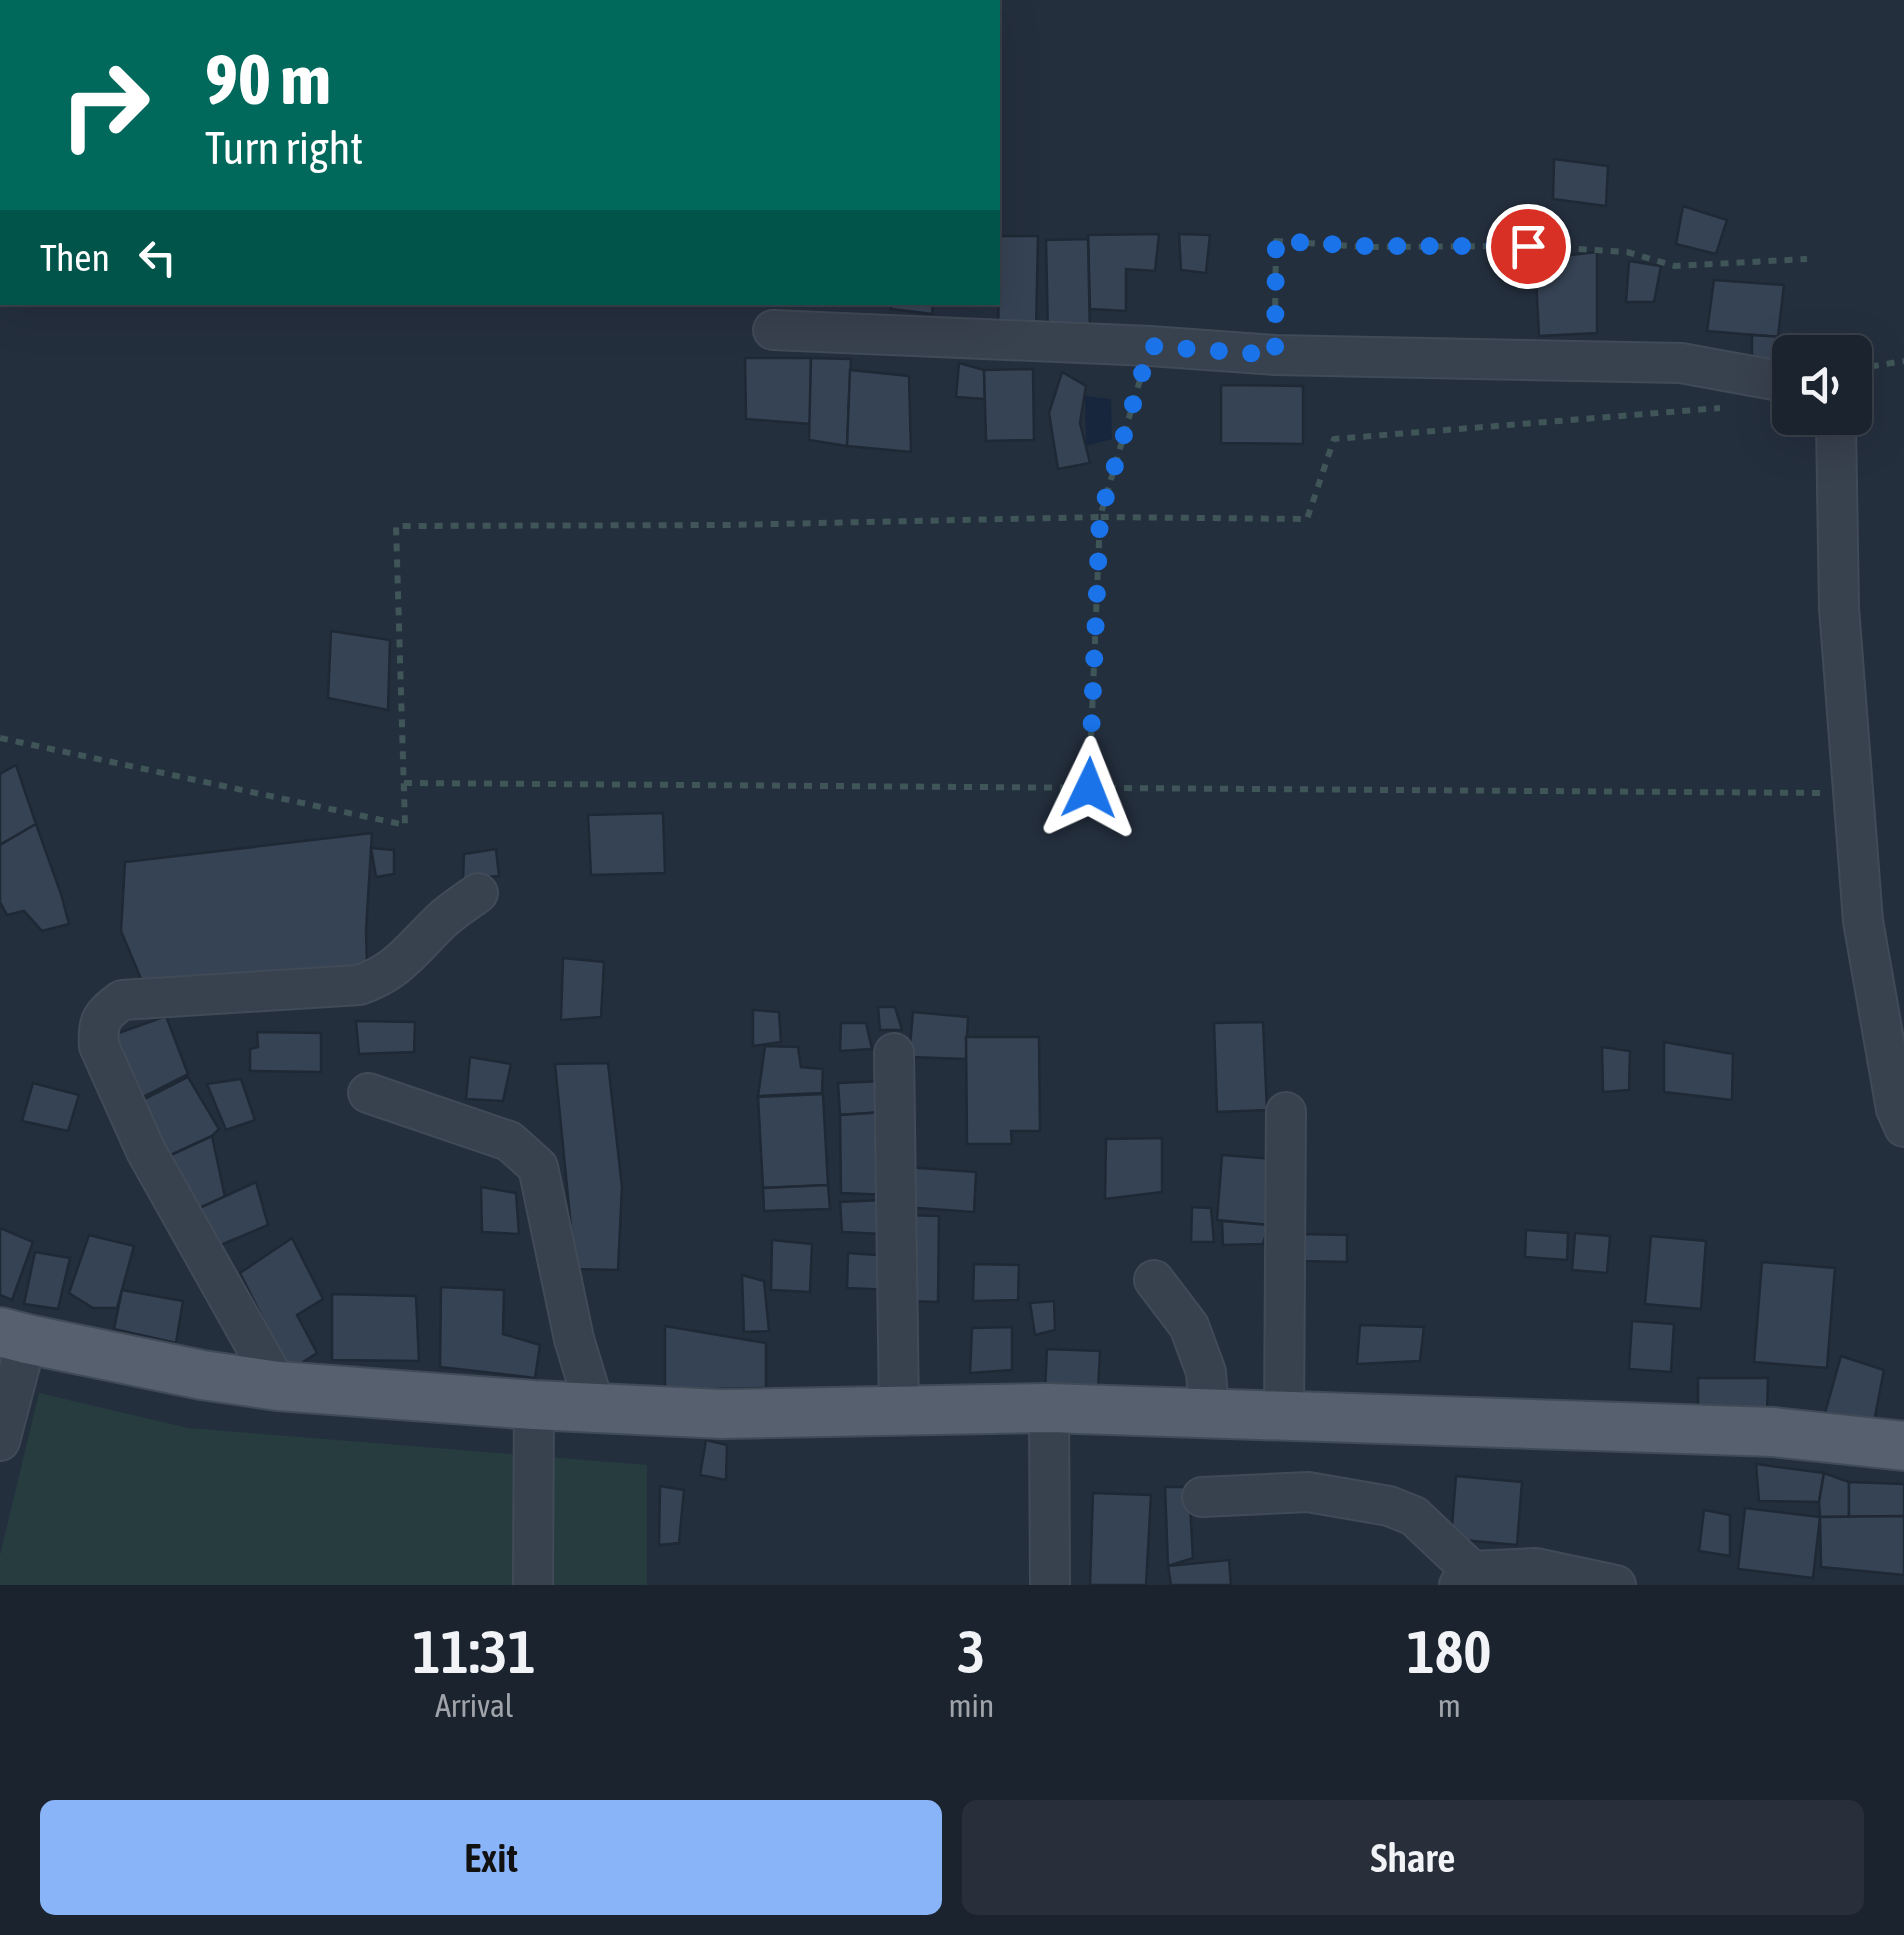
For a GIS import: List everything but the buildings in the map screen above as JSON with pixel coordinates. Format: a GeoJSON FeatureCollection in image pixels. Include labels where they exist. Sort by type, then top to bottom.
{"type":"FeatureCollection","features":[{"type":"Feature","properties":{"kind":"main road"},"geometry":{"type":"LineString","coordinates":[[14,1336],[202,1375],[278,1386],[534,1406],[722,1414],[1049,1408],[1773,1432],[1904,1446]]}},
{"type":"Feature","properties":{"kind":"street"},"geometry":{"type":"LineString","coordinates":[[773,330],[1275,355],[1680,363],[1772,380]]}},
{"type":"Feature","properties":{"kind":"street"},"geometry":{"type":"LineString","coordinates":[[1836,435],[1839,608],[1863,921],[1896,1108],[1904,1127]]}},
{"type":"Feature","properties":{"kind":"street"},"geometry":{"type":"LineString","coordinates":[[278,1386],[146,1151],[99,1046],[98,1029],[106,1011],[122,1000],[360,985],[380,978],[443,918],[478,893]]}},
{"type":"Feature","properties":{"kind":"street"},"geometry":{"type":"LineString","coordinates":[[894,1052],[898,1410]]}},
{"type":"Feature","properties":{"kind":"street"},"geometry":{"type":"LineString","coordinates":[[368,1093],[509,1140],[538,1167],[574,1338],[595,1408]]}},
{"type":"Feature","properties":{"kind":"street"},"geometry":{"type":"LineString","coordinates":[[1284,1416],[1286,1112]]}},
{"type":"Feature","properties":{"kind":"street"},"geometry":{"type":"LineString","coordinates":[[1154,1280],[1189,1326],[1206,1372],[1210,1414]]}},
{"type":"Feature","properties":{"kind":"street"},"geometry":{"type":"LineString","coordinates":[[0,1441],[14,1336]]}},
{"type":"Feature","properties":{"kind":"street"},"geometry":{"type":"LineString","coordinates":[[533,1585],[534,1406]]}},
{"type":"Feature","properties":{"kind":"street"},"geometry":{"type":"LineString","coordinates":[[1049,1408],[1050,1585]]}},
{"type":"Feature","properties":{"kind":"street"},"geometry":{"type":"LineString","coordinates":[[1202,1496],[1308,1492],[1389,1506],[1414,1516],[1465,1578],[1536,1568],[1616,1585]]}},
{"type":"Feature","properties":{"kind":"path"},"geometry":{"type":"LineString","coordinates":[[1275,355],[1276,241],[1627,252],[1675,266],[1806,259]]}},
{"type":"Feature","properties":{"kind":"path"},"geometry":{"type":"LineString","coordinates":[[1089,788],[1100,517],[1150,346]]}},
{"type":"Feature","properties":{"kind":"path"},"geometry":{"type":"LineString","coordinates":[[1872,366],[1904,361]]}},
{"type":"Feature","properties":{"kind":"path"},"geometry":{"type":"LineString","coordinates":[[0,738],[406,824],[396,526],[1100,517],[1307,519],[1334,439],[1726,408]]}},
{"type":"Feature","properties":{"kind":"path"},"geometry":{"type":"LineString","coordinates":[[404,782],[1855,794]]}},
{"type":"Feature","properties":{"kind":"green space"},"geometry":{"type":"Polygon","coordinates":[[[39,1393],[188,1428],[647,1465],[647,1585],[0,1585],[0,1555],[39,1393]]]}},
{"type":"Feature","properties":{"kind":"water"},"geometry":{"type":"Polygon","coordinates":[[[1085,396],[1111,399],[1112,439],[1086,446],[1085,396]]]}},
{"type":"Feature","properties":{"kind":"route"},"geometry":{"type":"LineString","coordinates":[[1089,788],[1100,517],[1150,346],[1275,355],[1276,241],[1366,246],[1528,246]]}}]}
